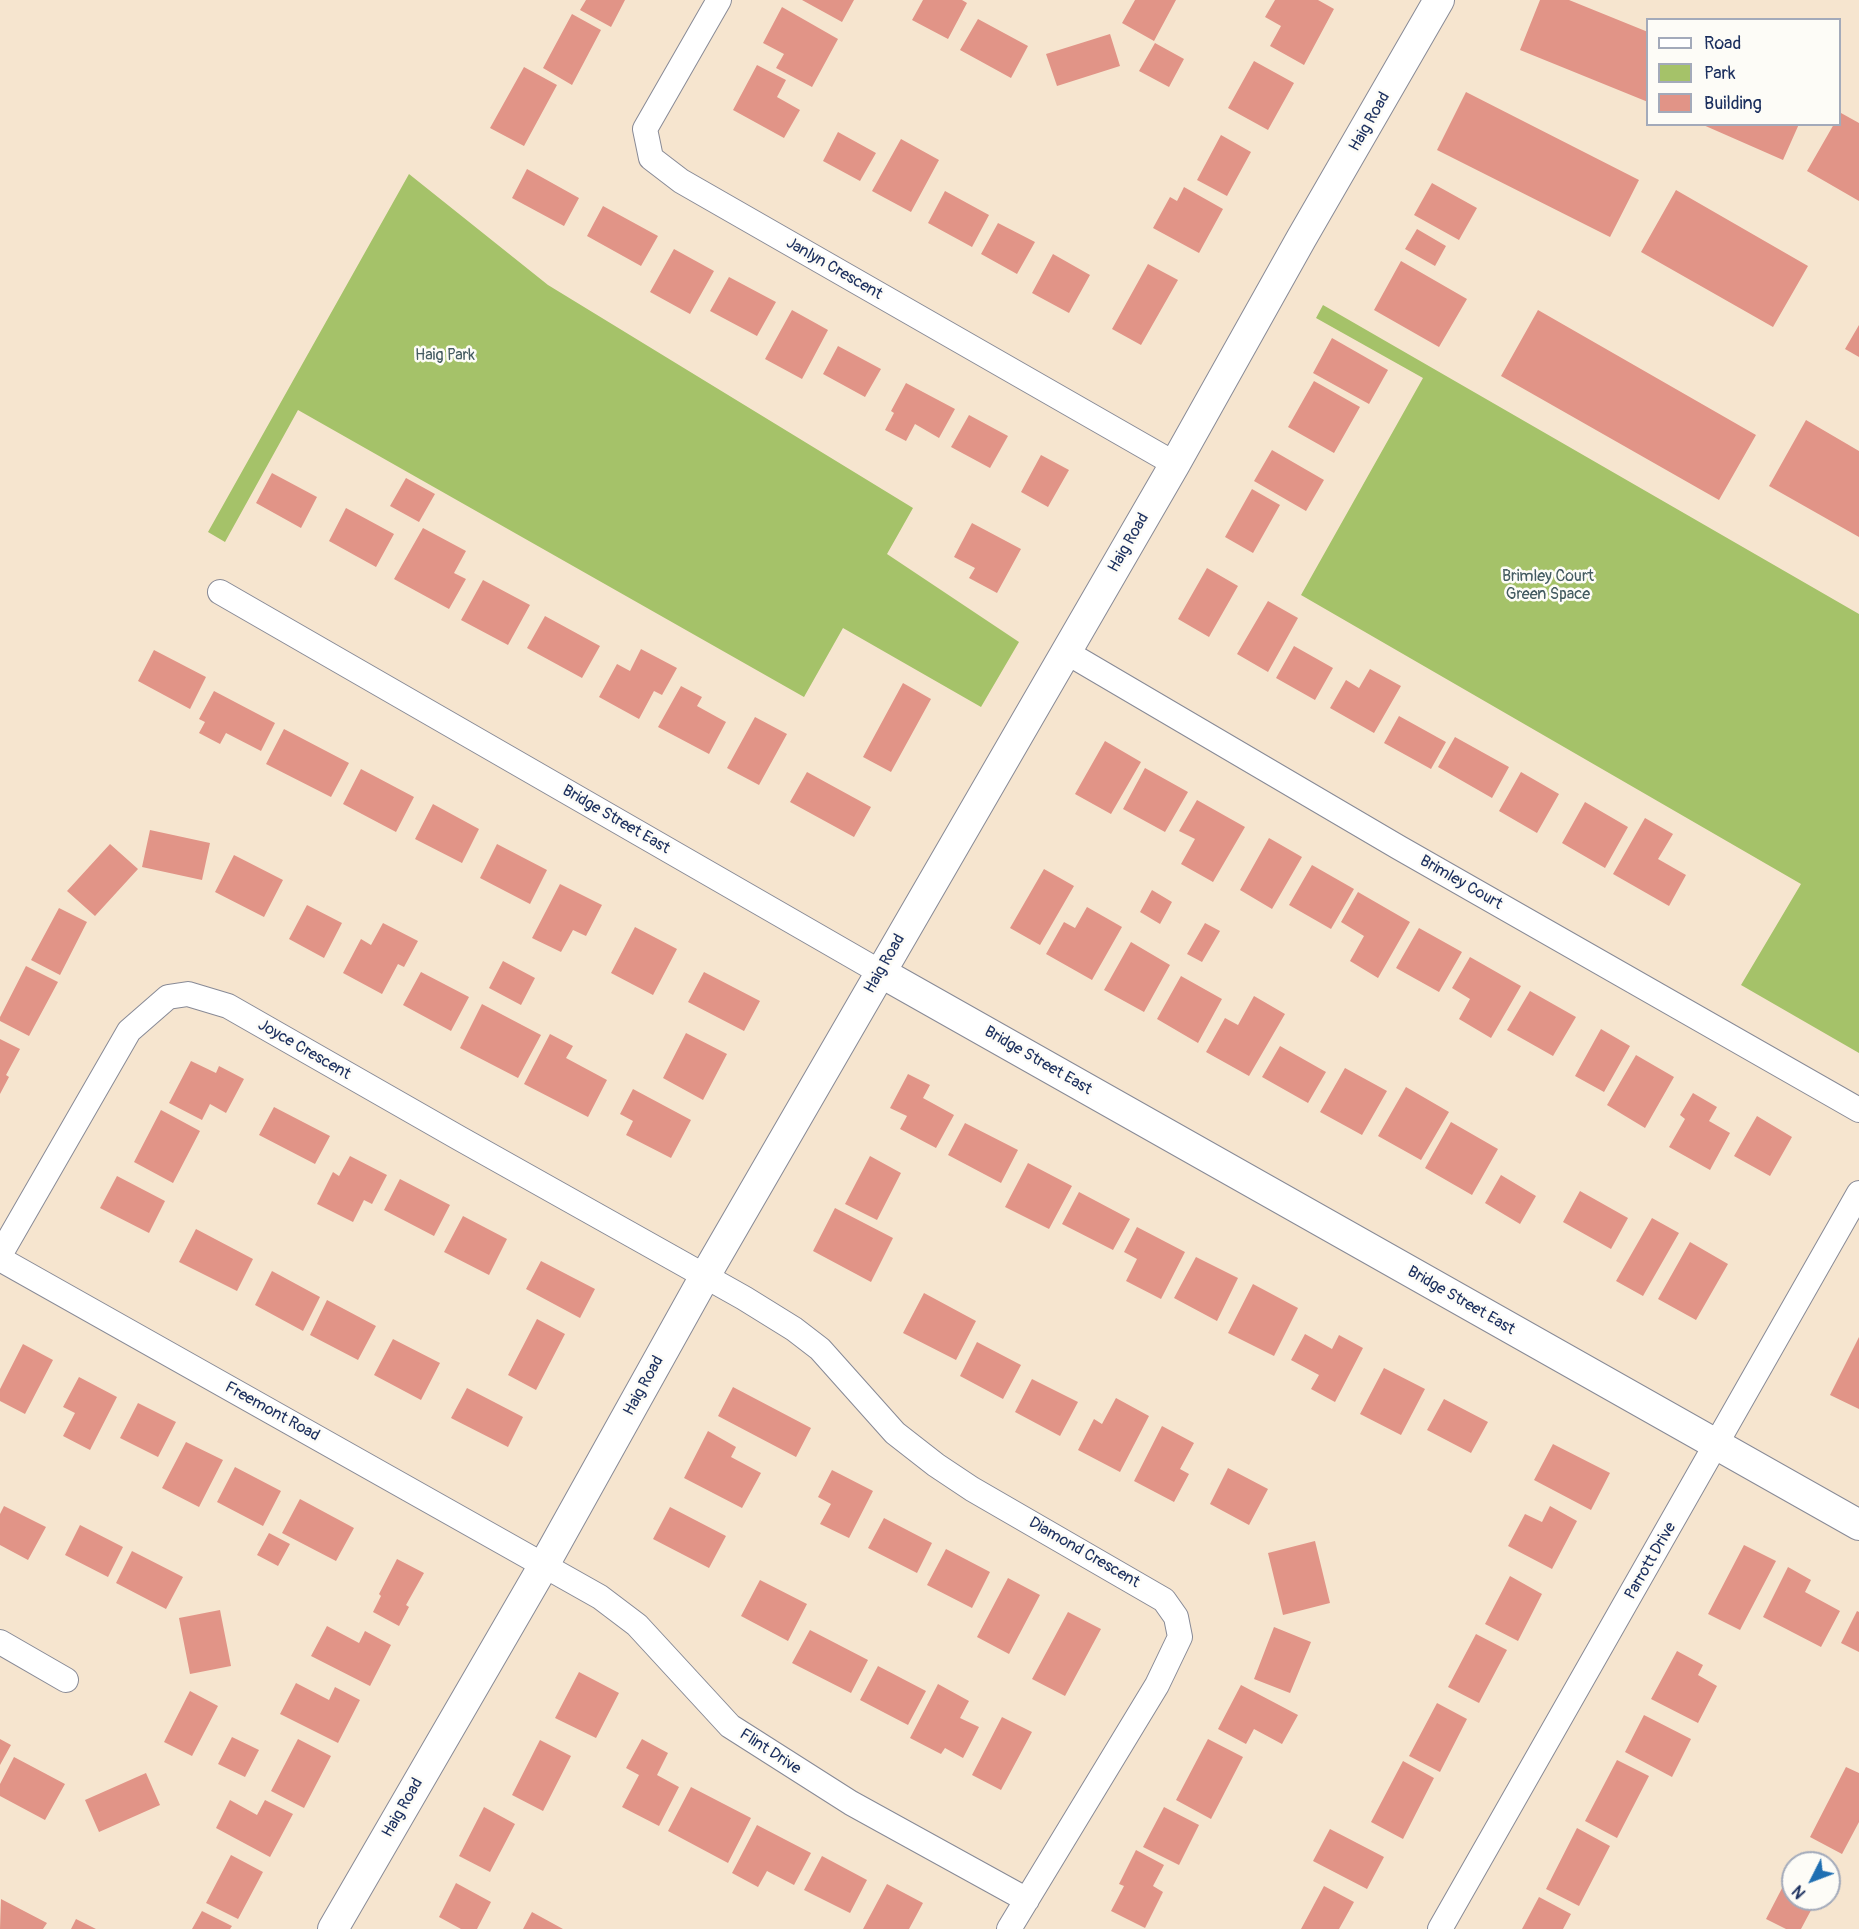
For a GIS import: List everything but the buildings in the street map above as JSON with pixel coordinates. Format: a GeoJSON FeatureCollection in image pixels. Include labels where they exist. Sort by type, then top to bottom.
{"type":"FeatureCollection","features":[{"type":"Feature","properties":{"kind":"street","name":"Janlyn Crescent"},"geometry":{"type":"LineString","coordinates":[[719,0],[645,129],[651,158],[681,181],[1175,464]]}},
{"type":"Feature","properties":{"kind":"street","name":"Haig Road"},"geometry":{"type":"LineString","coordinates":[[333,1929],[544,1565],[705,1276],[1175,464],[1439,0]]}},
{"type":"Feature","properties":{"kind":"street","name":"Bridge Street East"},"geometry":{"type":"LineString","coordinates":[[220,592],[880,972],[1859,1525]]}},
{"type":"Feature","properties":{"kind":"street","name":"Brimley Court"},"geometry":{"type":"LineString","coordinates":[[1066,652],[1398,848],[1859,1110]]}},
{"type":"Feature","properties":{"kind":"street","name":"Joyce Crescent"},"geometry":{"type":"LineString","coordinates":[[0,1257],[129,1031],[168,997],[188,994],[228,1006],[705,1276]]}},
{"type":"Feature","properties":{"kind":"street","name":"Parrott Drive"},"geometry":{"type":"LineString","coordinates":[[1440,1929],[1859,1193]]}},
{"type":"Feature","properties":{"kind":"street","name":"Freemont Road"},"geometry":{"type":"LineString","coordinates":[[0,1257],[544,1565]]}},
{"type":"Feature","properties":{"kind":"street","name":"Diamond Crescent"},"geometry":{"type":"LineString","coordinates":[[705,1276],[794,1329],[819,1349],[895,1433],[936,1466],[1164,1600],[1176,1617],[1180,1636],[1157,1685],[1009,1929]]}},
{"type":"Feature","properties":{"kind":"street","name":"Flint Drive"},"geometry":{"type":"LineString","coordinates":[[544,1565],[600,1597],[637,1625],[730,1726],[851,1803],[1027,1900]]}},
{"type":"Feature","properties":{"kind":"street"},"geometry":{"type":"LineString","coordinates":[[0,1642],[66,1680]]}},
{"type":"Feature","properties":{"kind":"green space","name":"Haig Park"},"geometry":{"type":"Polygon","coordinates":[[[409,174],[548,285],[913,508],[887,554],[1019,642],[981,707],[843,628],[804,697],[298,410],[225,542],[208,532],[409,174]]]}},
{"type":"Feature","properties":{"kind":"green space","name":"Brimley Court Green Space"},"geometry":{"type":"Polygon","coordinates":[[[1323,305],[1859,614],[1859,1053],[1741,985],[1801,884],[1301,595],[1423,378],[1316,318],[1323,305]]]}}]}
